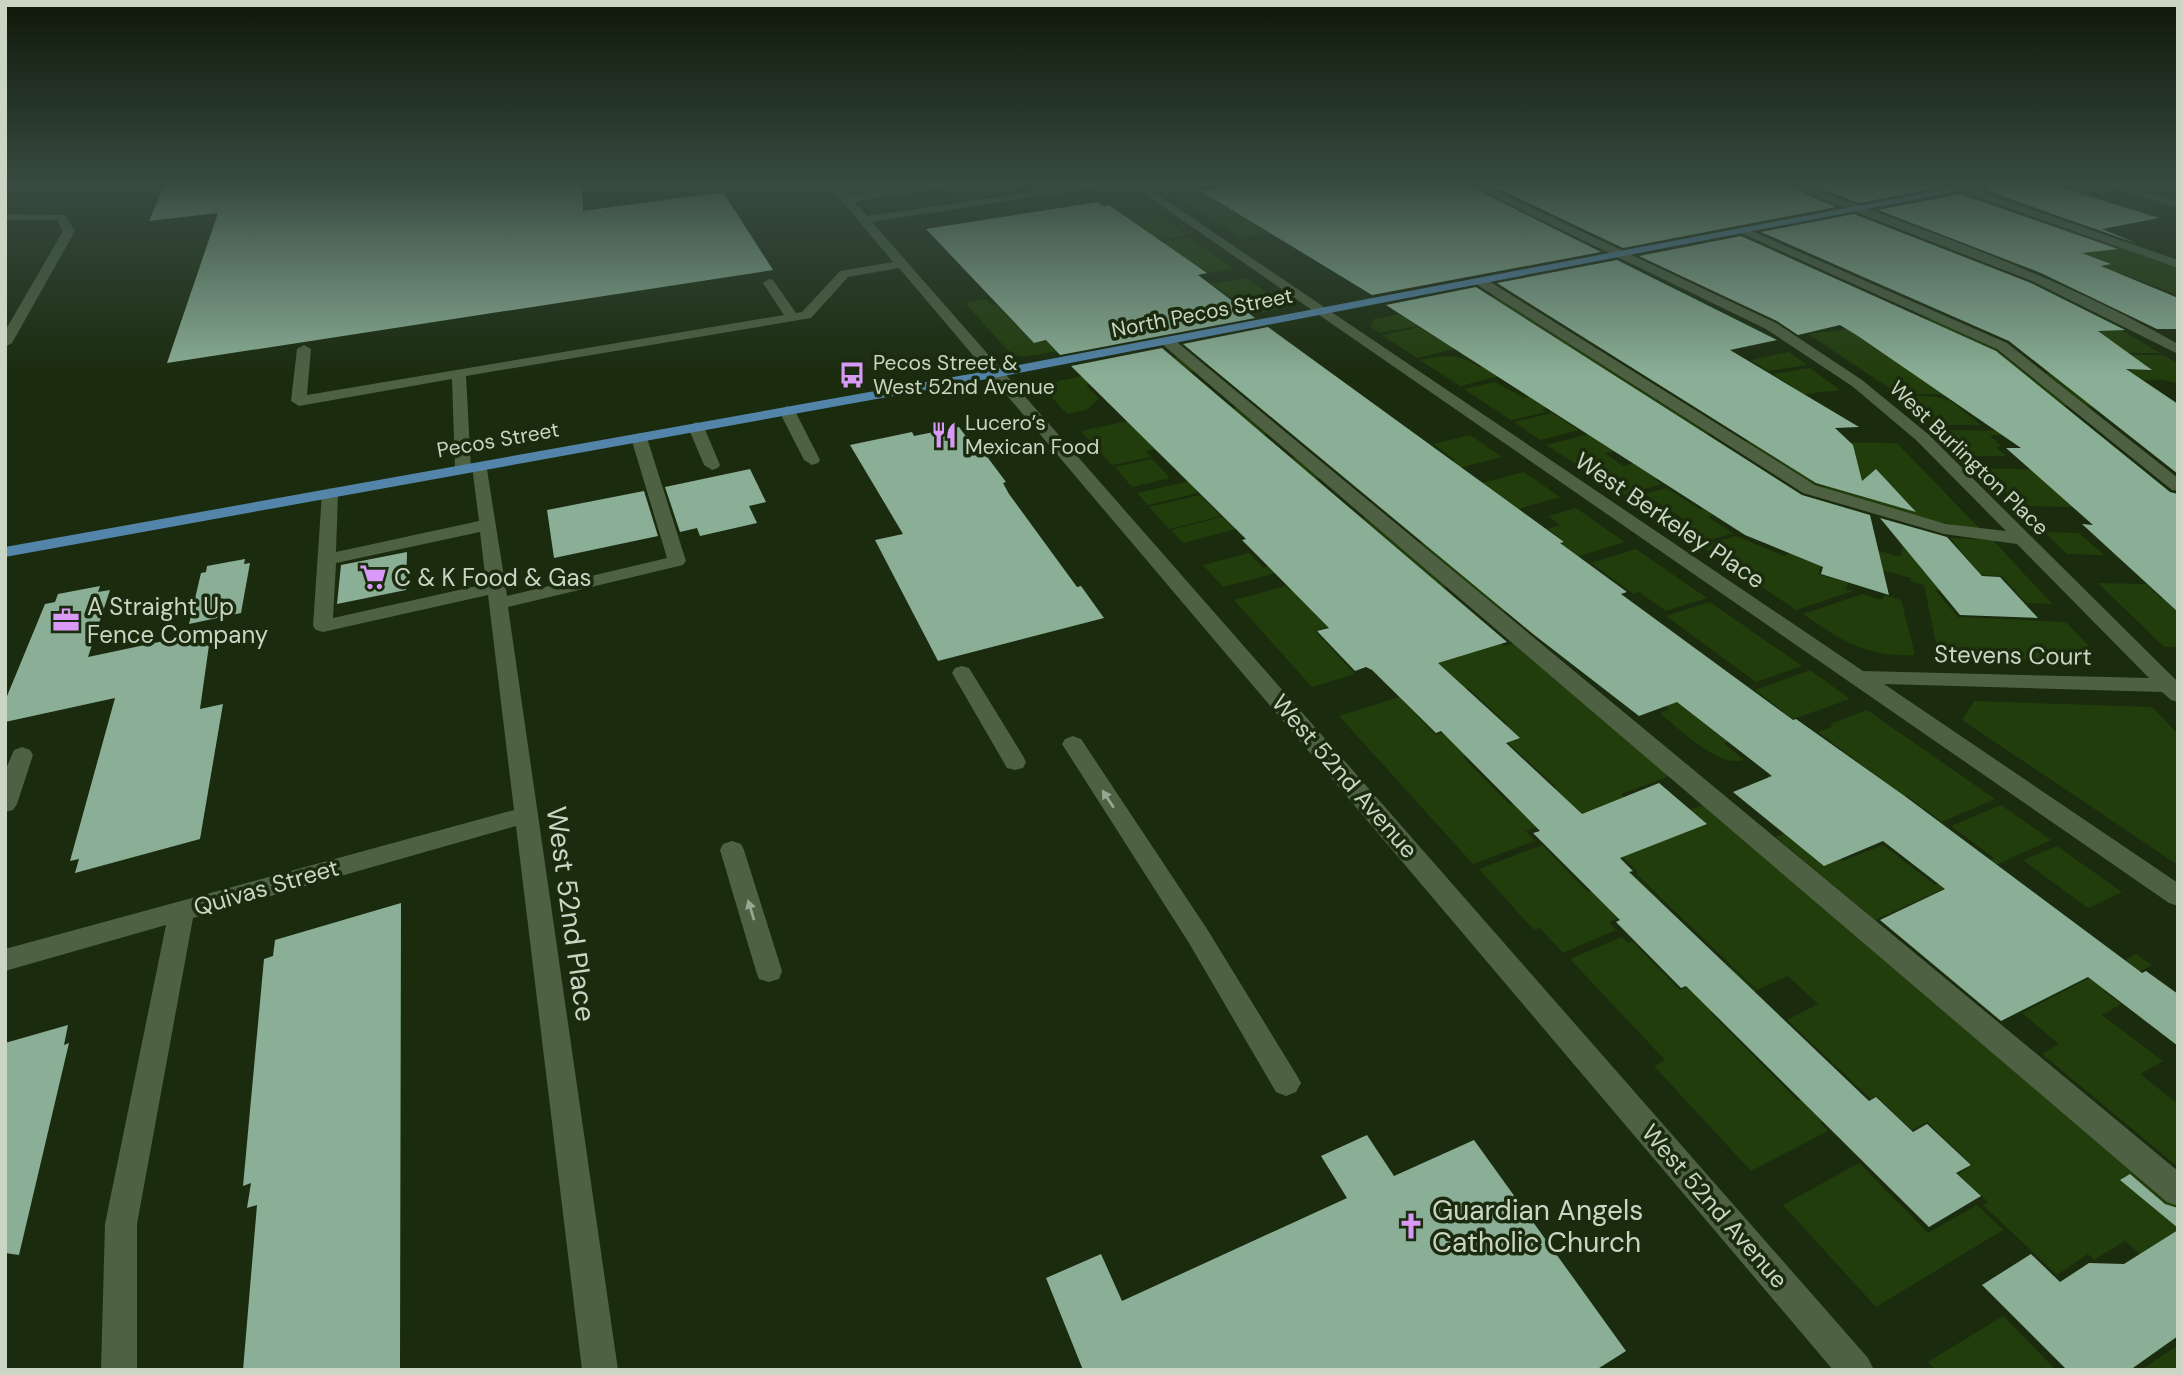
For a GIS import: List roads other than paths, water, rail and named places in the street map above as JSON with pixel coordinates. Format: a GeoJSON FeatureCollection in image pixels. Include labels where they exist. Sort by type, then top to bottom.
{"type":"FeatureCollection","features":[{"type":"Feature","properties":{"kind":"main road","name":"North Pecos Street"},"geometry":{"type":"LineString","coordinates":[[998,373],[1653,248]]}},
{"type":"Feature","properties":{"kind":"main road","name":"Pecos Street"},"geometry":{"type":"LineString","coordinates":[[5,552],[998,373]]}},
{"type":"Feature","properties":{"kind":"street"},"geometry":{"type":"LineString","coordinates":[[5,343],[59,248]]}},
{"type":"Feature","properties":{"kind":"street","name":"West 52nd Avenue"},"geometry":{"type":"LineString","coordinates":[[889,248],[1856,1370]]}},
{"type":"Feature","properties":{"kind":"street","name":"West Berkeley Place"},"geometry":{"type":"LineString","coordinates":[[1229,248],[2178,896]]}},
{"type":"Feature","properties":{"kind":"street","name":"West Burlington Place"},"geometry":{"type":"LineString","coordinates":[[1610,248],[1771,326],[1829,363],[1888,406],[2172,690]]}},
{"type":"Feature","properties":{"kind":"street"},"geometry":{"type":"LineString","coordinates":[[1783,248],[2002,346],[2178,486]]}},
{"type":"Feature","properties":{"kind":"street"},"geometry":{"type":"LineString","coordinates":[[1963,248],[2029,273],[2093,302],[2178,349]]}},
{"type":"Feature","properties":{"kind":"street"},"geometry":{"type":"LineString","coordinates":[[2133,248],[2178,264]]}},
{"type":"Feature","properties":{"kind":"street"},"geometry":{"type":"LineString","coordinates":[[303,349],[299,401],[806,314],[844,274],[903,264]]}},
{"type":"Feature","properties":{"kind":"street"},"geometry":{"type":"LineString","coordinates":[[1480,281],[1809,489],[1944,528],[2024,540]]}},
{"type":"Feature","properties":{"kind":"street"},"geometry":{"type":"LineString","coordinates":[[769,283],[792,317]]}},
{"type":"Feature","properties":{"kind":"street"},"geometry":{"type":"LineString","coordinates":[[1167,341],[2178,1191]]}},
{"type":"Feature","properties":{"kind":"street","name":"West 52nd Place"},"geometry":{"type":"LineString","coordinates":[[458,373],[471,468],[488,525],[600,1370]]}},
{"type":"Feature","properties":{"kind":"street"},"geometry":{"type":"LineString","coordinates":[[787,411],[812,460]]}},
{"type":"Feature","properties":{"kind":"street"},"geometry":{"type":"LineString","coordinates":[[696,427],[712,465]]}},
{"type":"Feature","properties":{"kind":"street"},"geometry":{"type":"LineString","coordinates":[[330,493],[323,626],[677,561],[639,438]]}},
{"type":"Feature","properties":{"kind":"street"},"geometry":{"type":"LineString","coordinates":[[327,559],[488,525]]}},
{"type":"Feature","properties":{"kind":"street"},"geometry":{"type":"LineString","coordinates":[[962,673],[1015,762]]}},
{"type":"Feature","properties":{"kind":"street","name":"Stevens Court"},"geometry":{"type":"LineString","coordinates":[[1857,677],[2172,690]]}},
{"type":"Feature","properties":{"kind":"street"},"geometry":{"type":"LineString","coordinates":[[1073,744],[1198,936],[1286,1083]]}},
{"type":"Feature","properties":{"kind":"street"},"geometry":{"type":"LineString","coordinates":[[5,804],[22,755]]}},
{"type":"Feature","properties":{"kind":"street","name":"Quivas Street"},"geometry":{"type":"LineString","coordinates":[[5,960],[526,814]]}},
{"type":"Feature","properties":{"kind":"street"},"geometry":{"type":"LineString","coordinates":[[732,850],[769,971]]}},
{"type":"Feature","properties":{"kind":"street"},"geometry":{"type":"LineString","coordinates":[[118,1370],[121,1224],[183,910]]}},
{"type":"Feature","properties":{"kind":"place","name":"Pecos Street & West 52nd Avenue"},"geometry":{"type":"Point","coordinates":[852,375]}},
{"type":"Feature","properties":{"kind":"place","name":"Lucero’s Mexican Food"},"geometry":{"type":"Point","coordinates":[944,435]}},
{"type":"Feature","properties":{"kind":"place","name":"C & K Food & Gas"},"geometry":{"type":"Point","coordinates":[373,577]}},
{"type":"Feature","properties":{"kind":"place","name":"A Straight Up Fence Company"},"geometry":{"type":"Point","coordinates":[66,620]}},
{"type":"Feature","properties":{"kind":"place","name":"Guardian Angels Catholic Church"},"geometry":{"type":"Point","coordinates":[1411,1226]}}]}
